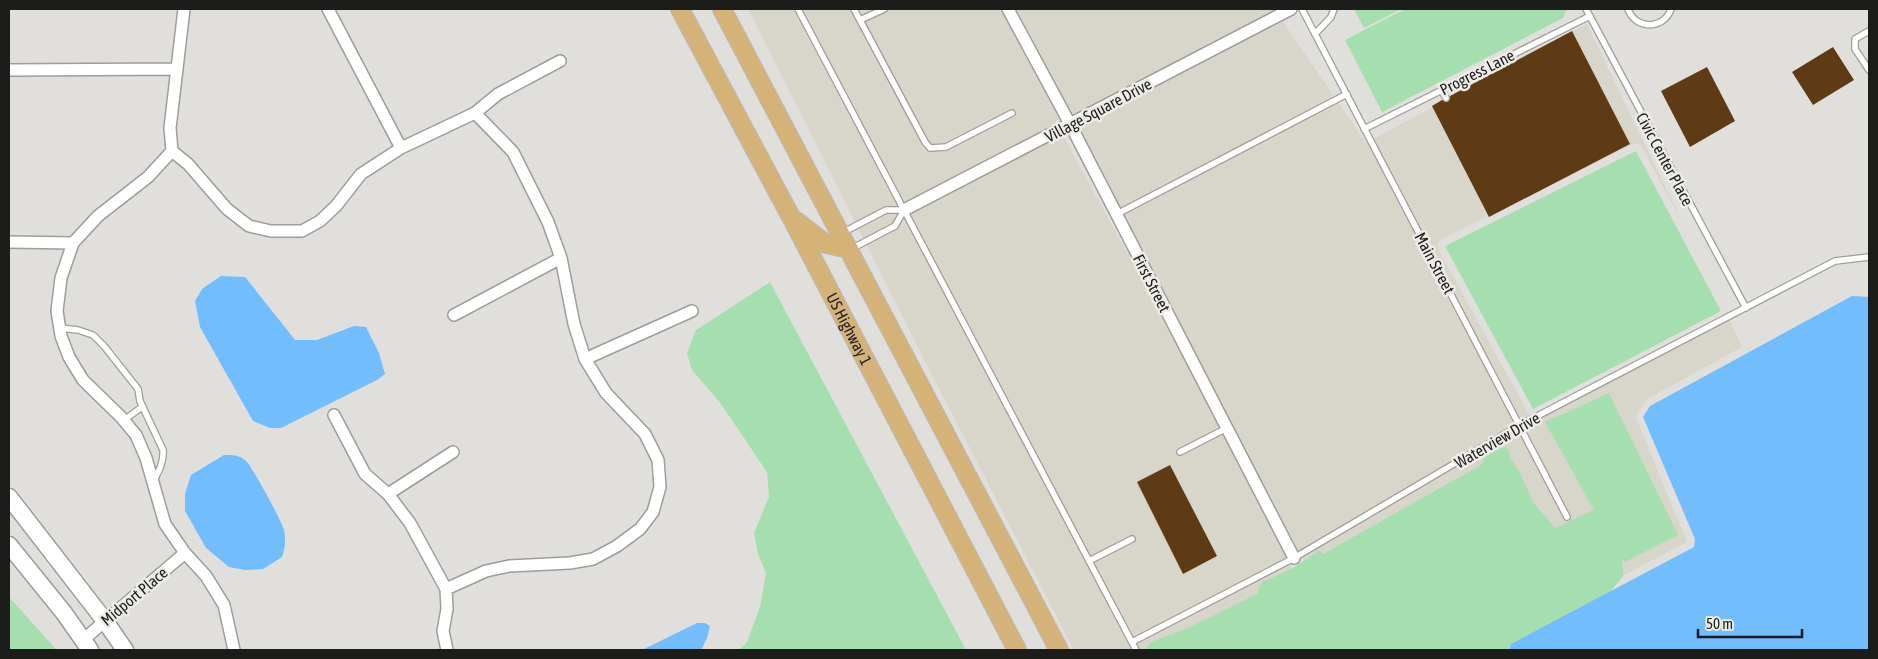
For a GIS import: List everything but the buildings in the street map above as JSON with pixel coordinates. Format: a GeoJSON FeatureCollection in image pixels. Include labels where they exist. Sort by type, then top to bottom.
{"type":"FeatureCollection","features":[{"type":"Feature","properties":{"kind":"main road","name":"US Highway 1"},"geometry":{"type":"LineString","coordinates":[[680,9],[792,217],[1017,650]]}},
{"type":"Feature","properties":{"kind":"main road"},"geometry":{"type":"LineString","coordinates":[[722,9],[1059,650]]}},
{"type":"Feature","properties":{"kind":"main road"},"geometry":{"type":"LineString","coordinates":[[792,217],[826,244],[849,250]]}},
{"type":"Feature","properties":{"kind":"main road"},"geometry":{"type":"LineString","coordinates":[[9,497],[105,621],[125,650]]}},
{"type":"Feature","properties":{"kind":"main road"},"geometry":{"type":"LineString","coordinates":[[9,545],[64,613],[87,645]]}},
{"type":"Feature","properties":{"kind":"street"},"geometry":{"type":"LineString","coordinates":[[184,9],[170,128],[172,151],[188,164],[227,209],[249,226],[271,231],[302,231],[320,221],[336,206],[361,174],[401,148],[475,112],[498,94],[560,61]]}},
{"type":"Feature","properties":{"kind":"street"},"geometry":{"type":"LineString","coordinates":[[328,9],[401,148]]}},
{"type":"Feature","properties":{"kind":"street","name":"First Street"},"geometry":{"type":"LineString","coordinates":[[1008,9],[1117,214],[1294,558]]}},
{"type":"Feature","properties":{"kind":"street","name":"Village Square Drive"},"geometry":{"type":"LineString","coordinates":[[904,210],[1291,9]]}},
{"type":"Feature","properties":{"kind":"street"},"geometry":{"type":"LineString","coordinates":[[9,70],[177,69]]}},
{"type":"Feature","properties":{"kind":"street"},"geometry":{"type":"LineString","coordinates":[[446,589],[494,569],[509,566],[570,563],[593,559],[617,546],[640,529],[653,512],[660,487],[658,460],[645,434],[606,393],[585,359],[574,324],[561,258],[548,222],[513,152],[475,112]]}},
{"type":"Feature","properties":{"kind":"street"},"geometry":{"type":"LineString","coordinates":[[172,151],[148,178],[98,216],[73,243],[61,278],[57,311],[69,357],[83,380],[136,435],[146,458],[166,524],[185,553],[206,576],[224,605],[234,650]]}},
{"type":"Feature","properties":{"kind":"street"},"geometry":{"type":"LineString","coordinates":[[9,242],[73,243]]}},
{"type":"Feature","properties":{"kind":"street"},"geometry":{"type":"LineString","coordinates":[[454,315],[561,258]]}},
{"type":"Feature","properties":{"kind":"street"},"geometry":{"type":"LineString","coordinates":[[585,359],[692,311]]}},
{"type":"Feature","properties":{"kind":"street"},"geometry":{"type":"LineString","coordinates":[[334,414],[365,474],[388,494],[410,523],[446,589],[447,609],[443,631],[447,650]]}},
{"type":"Feature","properties":{"kind":"street"},"geometry":{"type":"LineString","coordinates":[[388,494],[453,452]]}},
{"type":"Feature","properties":{"kind":"street","name":"Midport Place"},"geometry":{"type":"LineString","coordinates":[[87,645],[105,621],[185,553]]}},
{"type":"Feature","properties":{"kind":"lane"},"geometry":{"type":"LineString","coordinates":[[798,9],[1136,650]]}},
{"type":"Feature","properties":{"kind":"lane"},"geometry":{"type":"LineString","coordinates":[[854,9],[925,142],[930,148],[946,147],[1012,113]]}},
{"type":"Feature","properties":{"kind":"lane"},"geometry":{"type":"LineString","coordinates":[[860,20],[884,9]]}},
{"type":"Feature","properties":{"kind":"lane","name":"Main Street"},"geometry":{"type":"LineString","coordinates":[[1302,9],[1567,517]]}},
{"type":"Feature","properties":{"kind":"lane"},"geometry":{"type":"LineString","coordinates":[[1315,34],[1331,16],[1334,9]]}},
{"type":"Feature","properties":{"kind":"lane"},"geometry":{"type":"LineString","coordinates":[[1628,9],[1633,18],[1646,25],[1660,23],[1666,18],[1671,9]]}},
{"type":"Feature","properties":{"kind":"lane","name":"Progress Lane"},"geometry":{"type":"LineString","coordinates":[[1364,128],[1546,41],[1589,11]]}},
{"type":"Feature","properties":{"kind":"lane","name":"Civic Center Place"},"geometry":{"type":"LineString","coordinates":[[1589,11],[1746,308]]}},
{"type":"Feature","properties":{"kind":"lane"},"geometry":{"type":"LineString","coordinates":[[1869,31],[1855,39],[1855,49],[1869,70]]}},
{"type":"Feature","properties":{"kind":"lane"},"geometry":{"type":"LineString","coordinates":[[1441,90],[1446,98]]}},
{"type":"Feature","properties":{"kind":"lane"},"geometry":{"type":"LineString","coordinates":[[1117,214],[1347,94]]}},
{"type":"Feature","properties":{"kind":"lane","name":"Village Square Drive"},"geometry":{"type":"LineString","coordinates":[[840,234],[886,210],[904,210],[895,226],[849,250]]}},
{"type":"Feature","properties":{"kind":"lane","name":"Waterview Drive"},"geometry":{"type":"LineString","coordinates":[[1132,642],[1294,558],[1520,426],[1835,261],[1869,257]]}},
{"type":"Feature","properties":{"kind":"lane"},"geometry":{"type":"LineString","coordinates":[[60,328],[78,330],[92,335],[138,389],[142,407],[158,436],[163,450],[161,467],[153,483]]}},
{"type":"Feature","properties":{"kind":"lane"},"geometry":{"type":"LineString","coordinates":[[123,420],[142,407]]}},
{"type":"Feature","properties":{"kind":"lane"},"geometry":{"type":"LineString","coordinates":[[1180,452],[1227,428]]}},
{"type":"Feature","properties":{"kind":"lane"},"geometry":{"type":"LineString","coordinates":[[1089,561],[1132,539]]}},
{"type":"Feature","properties":{"kind":"shaded area"},"geometry":{"type":"Polygon","coordinates":[[[748,9],[1000,9],[1059,119],[1055,121],[1151,296],[1292,569],[1304,561],[1017,9],[1277,9],[1281,19],[1366,143],[1587,24],[1685,228],[1642,147],[1635,143],[1440,240],[1438,245],[1439,251],[1530,416],[1534,417],[1727,315],[1742,347],[1647,399],[1636,415],[1687,542],[1507,637],[1502,650],[1074,650],[930,371],[748,9]]]}},
{"type":"Feature","properties":{"kind":"green space"},"geometry":{"type":"Polygon","coordinates":[[[1354,9],[1401,9],[1364,28],[1354,9]]]}},
{"type":"Feature","properties":{"kind":"green space"},"geometry":{"type":"Polygon","coordinates":[[[1405,9],[1565,9],[1566,11],[1563,18],[1382,112],[1345,40],[1405,9]]]}},
{"type":"Feature","properties":{"kind":"green space"},"geometry":{"type":"Polygon","coordinates":[[[1636,151],[1721,311],[1533,409],[1445,246],[1636,151]]]}},
{"type":"Feature","properties":{"kind":"green space"},"geometry":{"type":"Polygon","coordinates":[[[770,282],[966,650],[739,650],[747,642],[760,607],[766,573],[758,554],[754,533],[769,497],[767,472],[721,404],[692,370],[687,353],[696,330],[770,282]]]}},
{"type":"Feature","properties":{"kind":"green space"},"geometry":{"type":"Polygon","coordinates":[[[1609,393],[1678,535],[1625,562],[1622,559],[1623,576],[1610,592],[1511,644],[1509,650],[1146,650],[1150,643],[1155,640],[1199,623],[1257,594],[1262,582],[1291,569],[1319,551],[1323,554],[1481,465],[1485,457],[1503,447],[1508,449],[1510,458],[1520,473],[1533,502],[1555,528],[1594,510],[1545,422],[1609,393]]]}},
{"type":"Feature","properties":{"kind":"green space"},"geometry":{"type":"Polygon","coordinates":[[[9,597],[54,647],[56,650],[9,650],[9,597]]]}},
{"type":"Feature","properties":{"kind":"water"},"geometry":{"type":"Polygon","coordinates":[[[221,276],[245,277],[295,340],[317,340],[354,326],[366,327],[379,353],[385,374],[377,380],[281,428],[270,428],[253,421],[200,327],[195,301],[202,289],[221,276]]]}},
{"type":"Feature","properties":{"kind":"water"},"geometry":{"type":"Polygon","coordinates":[[[1852,296],[1869,297],[1869,650],[1509,650],[1511,644],[1694,547],[1695,539],[1643,417],[1650,406],[1852,296]]]}},
{"type":"Feature","properties":{"kind":"water"},"geometry":{"type":"Polygon","coordinates":[[[224,455],[239,456],[249,465],[284,530],[285,544],[282,557],[263,569],[245,570],[229,567],[206,548],[185,511],[185,494],[191,475],[224,455]]]}},
{"type":"Feature","properties":{"kind":"water"},"geometry":{"type":"Polygon","coordinates":[[[697,623],[705,623],[710,626],[701,650],[642,650],[697,623]]]}}]}
